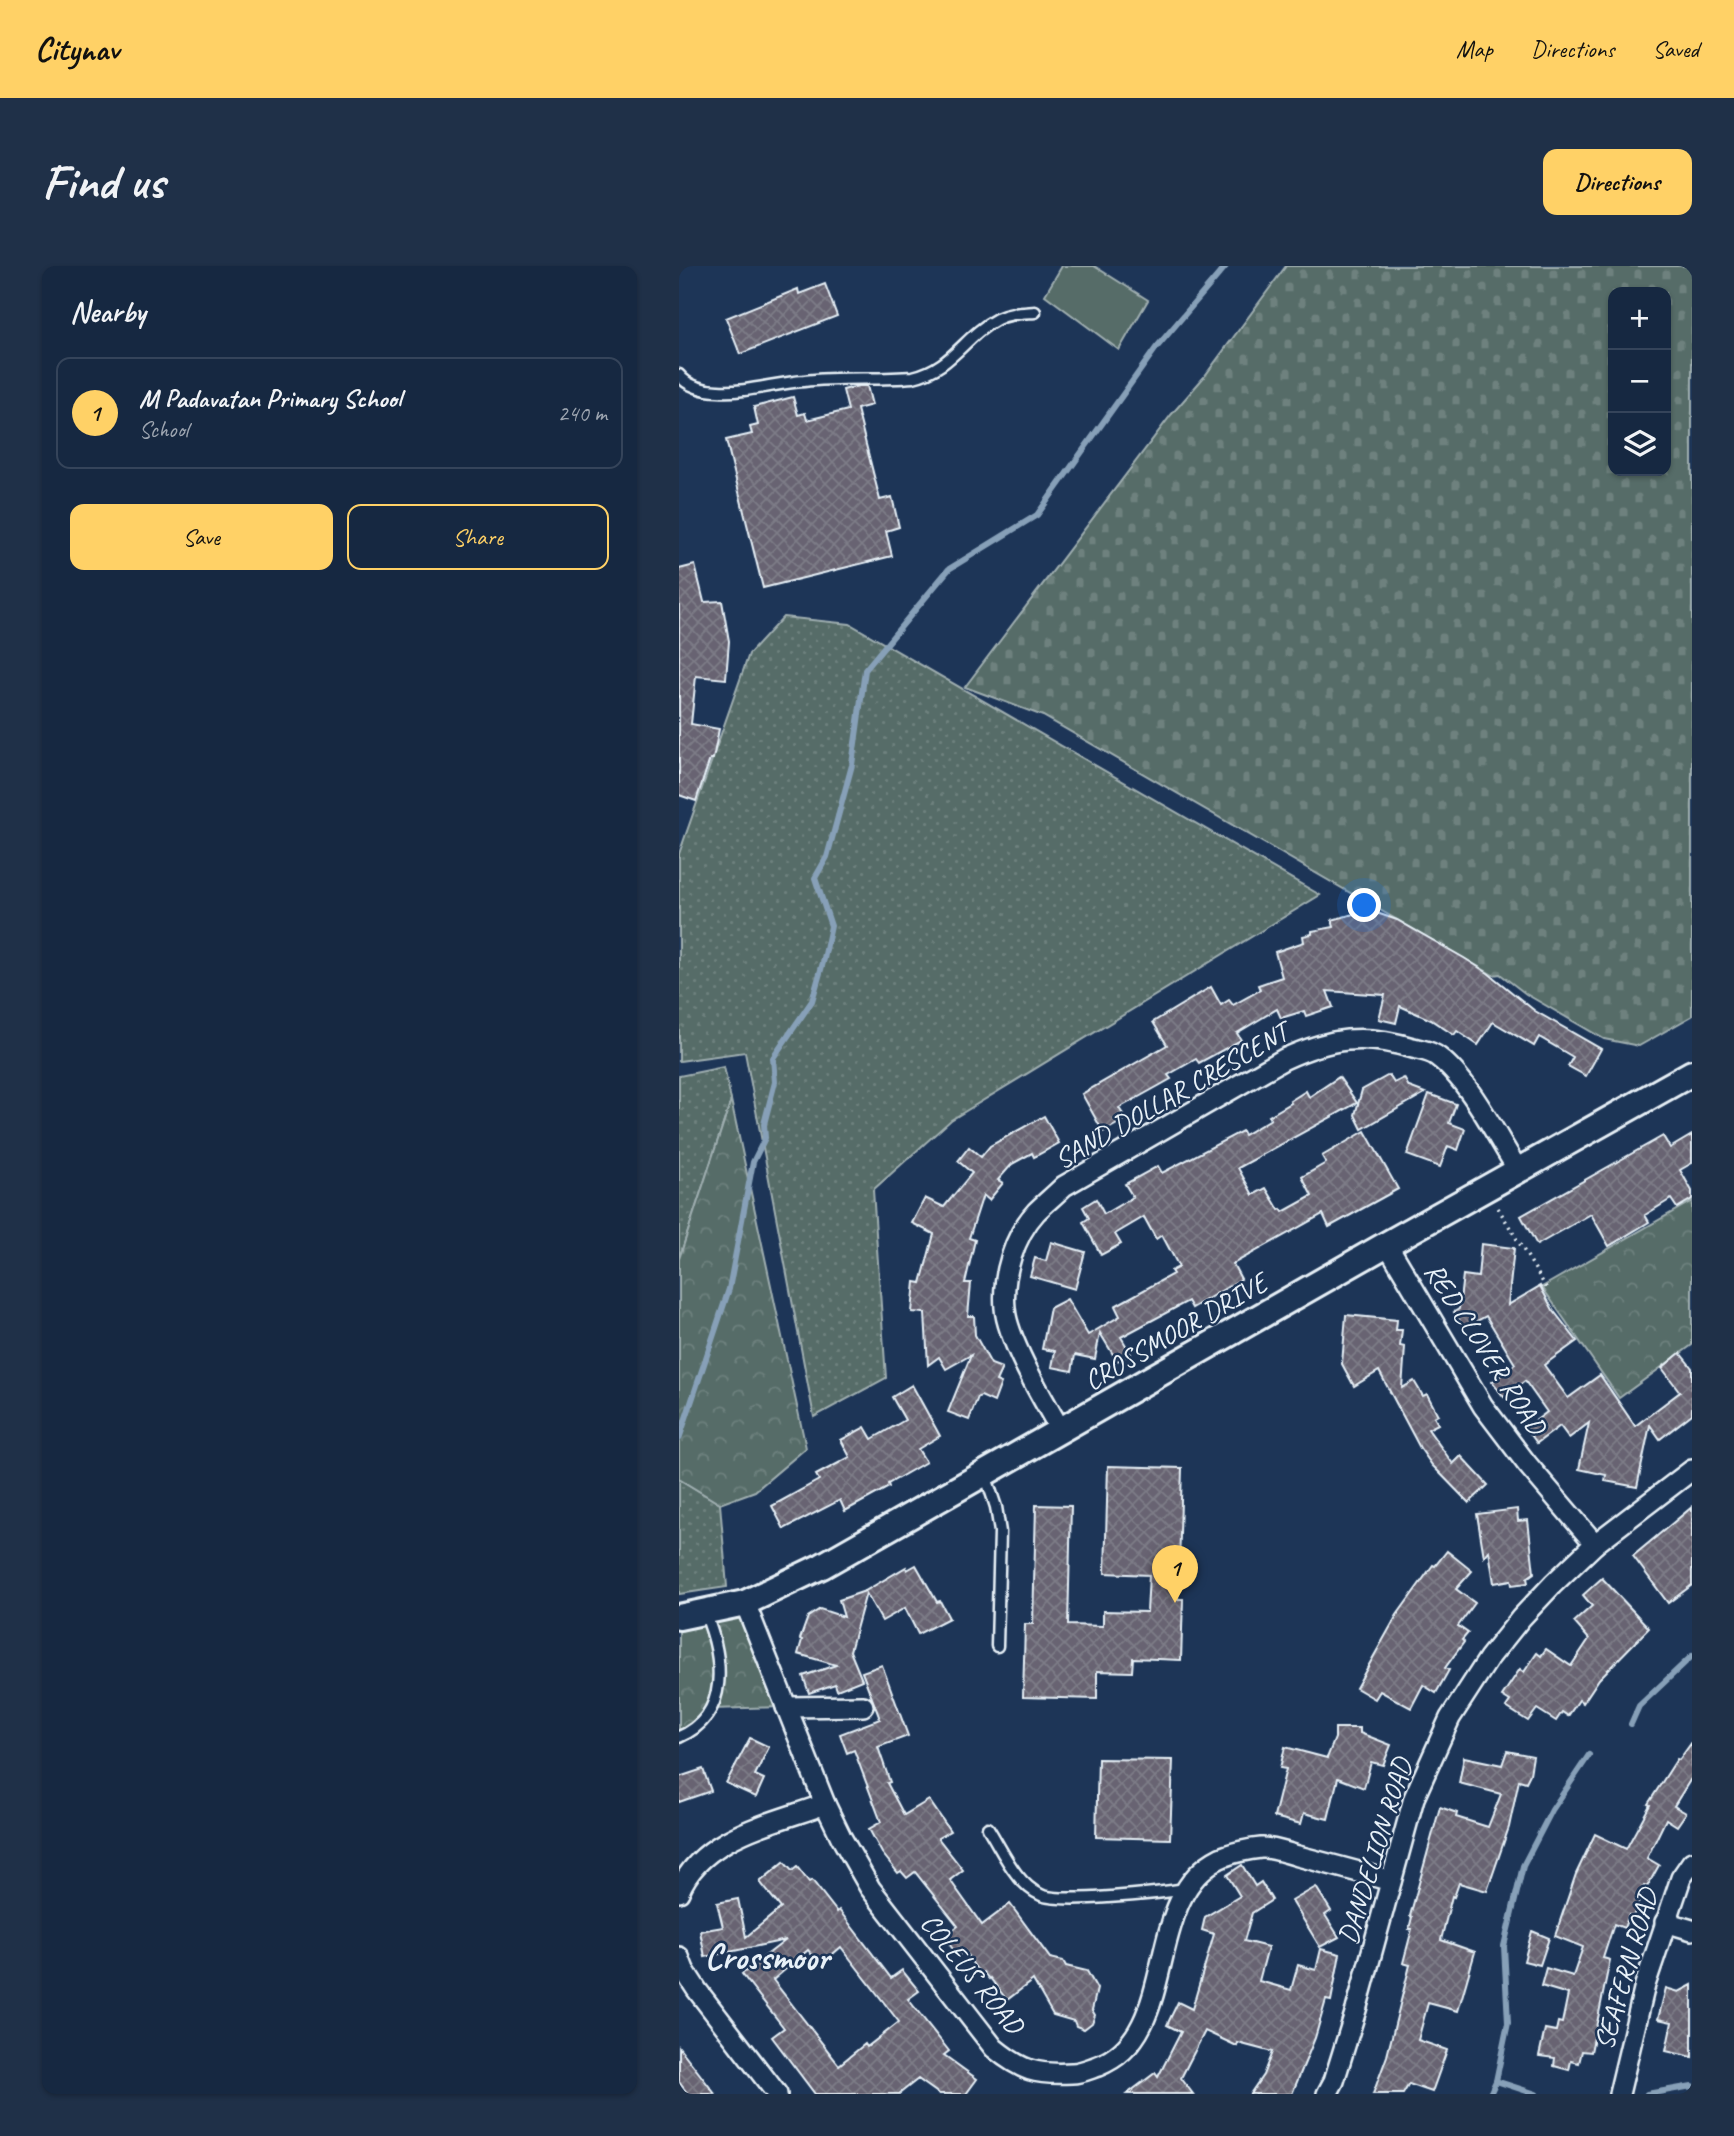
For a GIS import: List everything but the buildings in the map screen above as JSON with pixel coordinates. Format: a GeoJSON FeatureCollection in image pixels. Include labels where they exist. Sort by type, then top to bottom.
{"type":"FeatureCollection","features":[{"type":"Feature","properties":{"kind":"street","name":"SAND DOLLAR CRESCENT"},"geometry":{"type":"LineString","coordinates":[[1061,1431],[1012,1336],[1005,1308],[1009,1260],[1013,1249],[1034,1214],[1064,1186],[1284,1059],[1312,1046],[1359,1037],[1399,1043],[1436,1054],[1469,1092],[1518,1170]]}},
{"type":"Feature","properties":{"kind":"street","name":"CROSSMOOR DRIVE"},"geometry":{"type":"LineString","coordinates":[[679,1617],[745,1602],[822,1566],[1692,1073]]}},
{"type":"Feature","properties":{"kind":"street","name":"RED CLOVER ROAD"},"geometry":{"type":"LineString","coordinates":[[1387,1244],[1483,1406],[1595,1544]]}},
{"type":"Feature","properties":{"kind":"street","name":"DANDELION ROAD"},"geometry":{"type":"LineString","coordinates":[[1327,2094],[1334,2081],[1356,2010],[1414,1798],[1450,1718],[1489,1658],[1521,1618],[1595,1544],[1692,1470]]}},
{"type":"Feature","properties":{"kind":"street","name":"COLEUS ROAD"},"geometry":{"type":"LineString","coordinates":[[745,1602],[825,1804],[870,1888],[994,2048],[1017,2067],[1038,2072],[1078,2073],[1108,2062],[1124,2050],[1141,2026],[1154,1993],[1167,1938],[1186,1889],[1201,1871],[1219,1858],[1263,1847],[1391,1881]]}},
{"type":"Feature","properties":{"kind":"street"},"geometry":{"type":"LineString","coordinates":[[786,1707],[863,1706]]}},
{"type":"Feature","properties":{"kind":"street"},"geometry":{"type":"LineString","coordinates":[[679,1892],[691,1870],[716,1848],[753,1830],[825,1804]]}},
{"type":"Feature","properties":{"kind":"street","name":"SEAFERN ROAD"},"geometry":{"type":"LineString","coordinates":[[1619,2094],[1645,1985],[1681,1878],[1692,1862]]}},
{"type":"Feature","properties":{"kind":"street"},"geometry":{"type":"LineString","coordinates":[[1665,1922],[1692,1930]]}},
{"type":"Feature","properties":{"kind":"street"},"geometry":{"type":"LineString","coordinates":[[679,1957],[697,1990],[777,2094]]}},
{"type":"Feature","properties":{"kind":"lane"},"geometry":{"type":"LineString","coordinates":[[679,375],[682,380],[715,391],[739,391],[826,379],[913,377],[927,374],[944,365],[977,333],[996,320],[1016,314],[1035,313]]}},
{"type":"Feature","properties":{"kind":"lane"},"geometry":{"type":"LineString","coordinates":[[985,1474],[996,1507],[1000,1532],[997,1647]]}},
{"type":"Feature","properties":{"kind":"lane"},"geometry":{"type":"LineString","coordinates":[[679,1737],[703,1722],[711,1709],[715,1692],[719,1653],[705,1613]]}},
{"type":"Feature","properties":{"kind":"lane"},"geometry":{"type":"LineString","coordinates":[[988,1828],[1018,1876],[1039,1895],[1061,1899],[1186,1889]]}},
{"type":"Feature","properties":{"kind":"path"},"geometry":{"type":"LineString","coordinates":[[1487,1188],[1547,1289]]}},
{"type":"Feature","properties":{"kind":"green space"},"geometry":{"type":"Polygon","coordinates":[[[1062,266],[1094,266],[1148,300],[1119,350],[1045,295],[1062,266]]]}},
{"type":"Feature","properties":{"kind":"green space"},"geometry":{"type":"Polygon","coordinates":[[[1286,266],[1692,266],[1692,1016],[1639,1046],[1604,1039],[1526,994],[1500,974],[1493,975],[1043,716],[965,687],[1171,415],[1204,377],[1286,266]]]}},
{"type":"Feature","properties":{"kind":"green space"},"geometry":{"type":"Polygon","coordinates":[[[783,617],[850,624],[1320,895],[951,1120],[873,1190],[886,1378],[814,1417],[745,1052],[679,1061],[679,854],[749,654],[783,617]]]}},
{"type":"Feature","properties":{"kind":"green space"},"geometry":{"type":"Polygon","coordinates":[[[724,1067],[731,1100],[679,1259],[679,1076],[724,1067]]]}},
{"type":"Feature","properties":{"kind":"green space"},"geometry":{"type":"Polygon","coordinates":[[[731,1100],[806,1448],[755,1491],[720,1504],[679,1479],[679,1259],[731,1100]]]}},
{"type":"Feature","properties":{"kind":"green space"},"geometry":{"type":"Polygon","coordinates":[[[1692,1201],[1692,1345],[1619,1398],[1542,1287],[1692,1201]]]}},
{"type":"Feature","properties":{"kind":"green space"},"geometry":{"type":"Polygon","coordinates":[[[679,1479],[720,1504],[727,1587],[679,1594],[679,1479]]]}},
{"type":"Feature","properties":{"kind":"green space"},"geometry":{"type":"Polygon","coordinates":[[[745,1603],[786,1707],[711,1709],[679,1737],[679,1613],[745,1603]]]}},
{"type":"Feature","properties":{"kind":"waterway"},"geometry":{"type":"LineString","coordinates":[[679,1439],[729,1289],[753,1162],[765,1138],[764,1124],[775,1082],[773,1058],[812,1001],[824,959],[831,926],[815,878],[827,857],[852,765],[865,670],[949,569],[1037,515],[1156,348],[1226,266]]}},
{"type":"Feature","properties":{"kind":"waterway"},"geometry":{"type":"LineString","coordinates":[[1631,1724],[1639,1706],[1692,1656]]}},
{"type":"Feature","properties":{"kind":"waterway"},"geometry":{"type":"LineString","coordinates":[[1490,2094],[1496,2081],[1508,2023],[1504,1946],[1523,1866],[1552,1810],[1589,1755]]}},
{"type":"Feature","properties":{"kind":"waterway"},"geometry":{"type":"LineString","coordinates":[[1496,2081],[1536,2094]]}},
{"type":"Feature","properties":{"kind":"waterway"},"geometry":{"type":"LineString","coordinates":[[1647,2094],[1692,2086]]}},
{"type":"Feature","properties":{"kind":"place","name":"M Padavatan Primary School"},"geometry":{"type":"Point","coordinates":[1175,1603]}},
{"type":"Feature","properties":{"kind":"district","name":"Crossmoor"},"geometry":{"type":"Point","coordinates":[767,1957]}}]}
